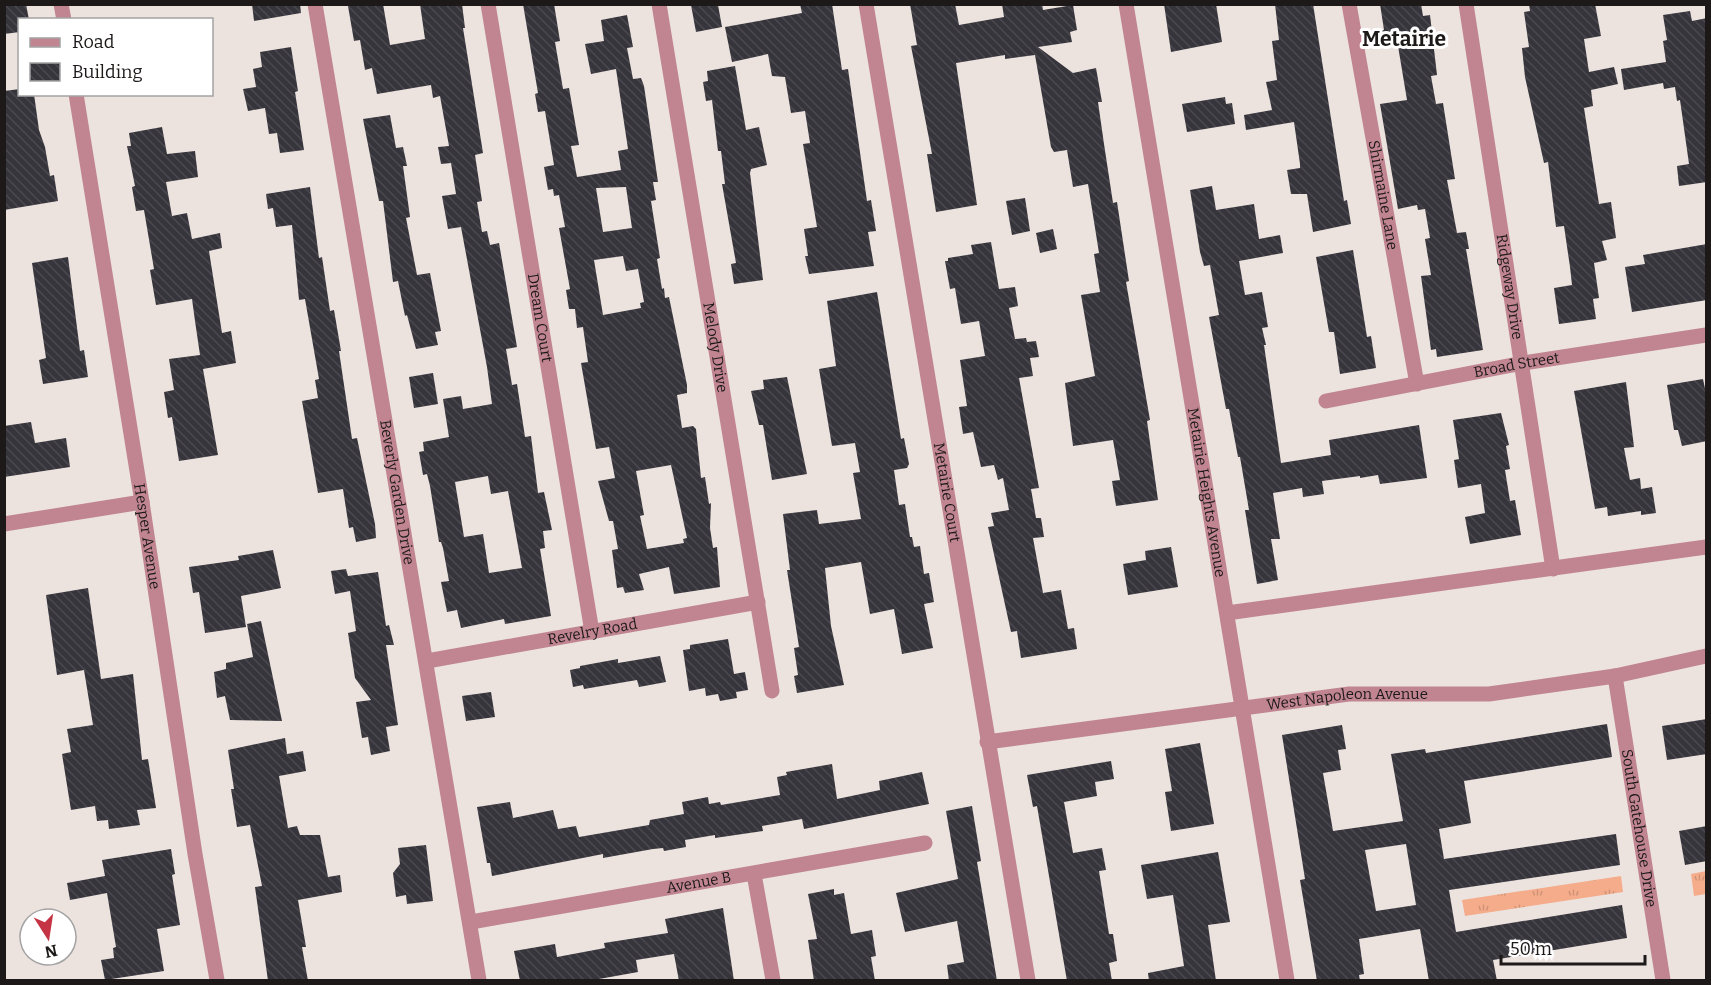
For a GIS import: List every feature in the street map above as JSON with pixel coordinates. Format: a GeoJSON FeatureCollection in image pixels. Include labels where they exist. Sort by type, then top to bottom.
{"type":"FeatureCollection","features":[{"type":"Feature","properties":{"kind":"street","name":"Beverly Garden Drive"},"geometry":{"type":"LineString","coordinates":[[315,4],[471,922],[479,981]]}},
{"type":"Feature","properties":{"kind":"street","name":"Dream Court"},"geometry":{"type":"LineString","coordinates":[[488,4],[592,632]]}},
{"type":"Feature","properties":{"kind":"street","name":"Melody Drive"},"geometry":{"type":"LineString","coordinates":[[659,4],[772,691]]}},
{"type":"Feature","properties":{"kind":"street","name":"Metairie Court"},"geometry":{"type":"LineString","coordinates":[[866,4],[1028,981]]}},
{"type":"Feature","properties":{"kind":"street","name":"Metairie Heights Avenue"},"geometry":{"type":"LineString","coordinates":[[1126,4],[1287,981]]}},
{"type":"Feature","properties":{"kind":"street","name":"Shirmaine Lane"},"geometry":{"type":"LineString","coordinates":[[1350,4],[1417,384]]}},
{"type":"Feature","properties":{"kind":"street","name":"Ridgeway Drive"},"geometry":{"type":"LineString","coordinates":[[1466,4],[1553,569]]}},
{"type":"Feature","properties":{"kind":"street","name":"Hesper Avenue"},"geometry":{"type":"LineString","coordinates":[[76,96],[142,502],[195,854],[218,981]]}},
{"type":"Feature","properties":{"kind":"street","name":"Broad Street"},"geometry":{"type":"LineString","coordinates":[[1326,401],[1523,363],[1707,335]]}},
{"type":"Feature","properties":{"kind":"street"},"geometry":{"type":"LineString","coordinates":[[4,524],[142,502]]}},
{"type":"Feature","properties":{"kind":"street"},"geometry":{"type":"LineString","coordinates":[[1227,614],[1707,547]]}},
{"type":"Feature","properties":{"kind":"street","name":"Revelry Road"},"geometry":{"type":"LineString","coordinates":[[427,661],[758,602]]}},
{"type":"Feature","properties":{"kind":"street","name":"West Napoleon Avenue"},"geometry":{"type":"LineString","coordinates":[[987,742],[1349,694],[1489,694],[1615,676],[1707,656]]}},
{"type":"Feature","properties":{"kind":"street","name":"South Gatehouse Drive"},"geometry":{"type":"LineString","coordinates":[[1615,676],[1663,981]]}},
{"type":"Feature","properties":{"kind":"street","name":"Avenue B"},"geometry":{"type":"LineString","coordinates":[[471,922],[925,843]]}},
{"type":"Feature","properties":{"kind":"street"},"geometry":{"type":"LineString","coordinates":[[754,874],[773,981]]}},
{"type":"Feature","properties":{"kind":"green space"},"geometry":{"type":"Polygon","coordinates":[[[1706,871],[1706,894],[1694,896],[1691,874],[1706,871]]]}},
{"type":"Feature","properties":{"kind":"green space"},"geometry":{"type":"Polygon","coordinates":[[[1621,876],[1623,892],[1465,916],[1462,900],[1621,876]]]}},
{"type":"Feature","properties":{"kind":"building"},"geometry":{"type":"Polygon","coordinates":[[[4,4],[26,4],[29,18],[18,18],[18,32],[4,34],[4,4]]]}},
{"type":"Feature","properties":{"kind":"building"},"geometry":{"type":"Polygon","coordinates":[[[252,4],[300,4],[301,13],[254,21],[252,4]]]}},
{"type":"Feature","properties":{"kind":"building"},"geometry":{"type":"Polygon","coordinates":[[[351,4],[383,4],[390,45],[425,39],[420,4],[462,4],[465,28],[463,28],[483,153],[475,155],[482,201],[477,202],[482,232],[487,231],[490,245],[499,243],[517,347],[506,349],[512,385],[517,384],[525,437],[531,436],[538,493],[544,492],[552,530],[543,531],[545,548],[540,549],[551,616],[505,624],[504,619],[461,628],[457,610],[447,612],[441,582],[449,581],[443,548],[439,542],[430,486],[427,474],[423,475],[419,452],[424,451],[423,442],[449,437],[443,399],[461,396],[463,409],[492,404],[487,367],[461,227],[448,229],[442,196],[456,194],[451,163],[441,164],[438,147],[449,146],[440,96],[433,98],[431,85],[377,94],[372,68],[365,70],[360,40],[354,41],[348,6],[351,4]],[[488,476],[455,482],[464,537],[483,534],[489,573],[522,568],[508,491],[491,494],[488,476]]]}},
{"type":"Feature","properties":{"kind":"building"},"geometry":{"type":"Polygon","coordinates":[[[523,4],[554,4],[560,41],[555,42],[563,89],[569,88],[579,145],[571,146],[577,177],[621,170],[618,151],[628,149],[616,69],[591,74],[585,44],[604,41],[601,20],[627,15],[633,47],[627,48],[633,79],[641,78],[644,86],[658,182],[653,182],[656,200],[651,201],[660,258],[657,259],[662,289],[664,288],[665,298],[669,297],[687,385],[687,393],[677,395],[682,428],[693,426],[696,429],[701,478],[705,477],[709,504],[711,503],[710,528],[713,548],[717,547],[720,587],[674,594],[669,567],[639,574],[644,590],[625,593],[623,587],[617,588],[612,550],[618,549],[613,521],[609,521],[598,481],[615,478],[609,447],[596,449],[581,363],[588,362],[583,327],[577,328],[575,309],[569,309],[566,290],[570,289],[559,228],[565,227],[559,195],[554,196],[553,189],[548,190],[544,167],[554,165],[545,111],[538,112],[535,94],[538,93],[523,4]],[[626,187],[596,188],[603,232],[632,228],[626,187]],[[623,256],[594,260],[603,315],[641,308],[640,303],[644,302],[638,269],[626,271],[623,256]],[[671,465],[636,471],[644,515],[640,516],[647,549],[684,543],[683,539],[687,538],[671,465]]]}},
{"type":"Feature","properties":{"kind":"building"},"geometry":{"type":"Polygon","coordinates":[[[800,4],[832,4],[842,70],[848,69],[867,201],[871,200],[876,231],[868,232],[874,266],[809,274],[805,256],[808,256],[804,229],[817,227],[803,144],[810,143],[805,111],[791,113],[785,77],[772,76],[768,54],[732,62],[725,27],[802,13],[800,4]]]}},
{"type":"Feature","properties":{"kind":"building"},"geometry":{"type":"Polygon","coordinates":[[[910,4],[955,4],[959,25],[1004,17],[1002,4],[1042,4],[1043,10],[1073,5],[1077,30],[1070,32],[1072,42],[1038,47],[1073,73],[1096,68],[1102,102],[1098,102],[1113,203],[1117,202],[1129,281],[1126,282],[1150,420],[1147,421],[1158,500],[1116,506],[1112,481],[1120,480],[1113,440],[1073,446],[1065,383],[1095,376],[1081,295],[1100,292],[1094,254],[1099,253],[1088,184],[1073,187],[1067,150],[1054,152],[1051,147],[1035,55],[1005,59],[1005,55],[956,63],[977,205],[936,212],[927,154],[932,154],[911,46],[917,45],[910,4]]]}},
{"type":"Feature","properties":{"kind":"building"},"geometry":{"type":"Polygon","coordinates":[[[1164,4],[1216,4],[1222,42],[1171,52],[1164,4]]]}},
{"type":"Feature","properties":{"kind":"building"},"geometry":{"type":"Polygon","coordinates":[[[1275,4],[1313,4],[1344,201],[1347,200],[1351,224],[1313,232],[1307,194],[1291,194],[1287,170],[1300,168],[1294,122],[1246,130],[1244,115],[1272,110],[1266,82],[1277,80],[1272,41],[1279,40],[1275,4]]]}},
{"type":"Feature","properties":{"kind":"building"},"geometry":{"type":"Polygon","coordinates":[[[1380,4],[1421,4],[1423,16],[1430,15],[1437,75],[1431,76],[1436,104],[1443,103],[1455,179],[1447,180],[1457,233],[1466,232],[1469,249],[1466,249],[1483,350],[1437,357],[1436,349],[1431,350],[1421,276],[1431,275],[1425,239],[1430,238],[1425,209],[1418,210],[1417,205],[1398,209],[1380,104],[1407,100],[1398,46],[1383,48],[1380,31],[1384,30],[1380,4]]]}},
{"type":"Feature","properties":{"kind":"building"},"geometry":{"type":"Polygon","coordinates":[[[1529,4],[1595,4],[1601,36],[1584,39],[1589,72],[1614,67],[1618,84],[1591,90],[1593,106],[1584,108],[1599,204],[1611,202],[1616,238],[1602,241],[1607,260],[1594,263],[1599,298],[1593,299],[1596,319],[1559,324],[1554,288],[1572,285],[1564,226],[1556,227],[1548,162],[1544,163],[1525,77],[1522,48],[1529,47],[1524,12],[1530,11],[1529,4]]]}},
{"type":"Feature","properties":{"kind":"building"},"geometry":{"type":"Polygon","coordinates":[[[691,5],[718,5],[722,27],[696,32],[691,5]]]}},
{"type":"Feature","properties":{"kind":"building"},"geometry":{"type":"Polygon","coordinates":[[[1690,11],[1692,21],[1707,18],[1707,182],[1679,186],[1677,166],[1689,164],[1680,100],[1677,101],[1675,87],[1664,89],[1663,83],[1624,90],[1621,69],[1666,62],[1663,41],[1667,40],[1663,15],[1690,11]]]}},
{"type":"Feature","properties":{"kind":"building"},"geometry":{"type":"Polygon","coordinates":[[[291,47],[304,150],[280,153],[277,133],[269,134],[265,108],[248,111],[243,89],[256,87],[253,69],[262,67],[260,52],[291,47]]]}},
{"type":"Feature","properties":{"kind":"building"},"geometry":{"type":"Polygon","coordinates":[[[735,66],[746,130],[759,127],[767,165],[751,169],[750,173],[763,280],[734,284],[731,264],[736,263],[722,184],[725,184],[721,151],[718,151],[712,100],[706,101],[703,82],[708,81],[707,71],[735,66]]]}},
{"type":"Feature","properties":{"kind":"building"},"geometry":{"type":"Polygon","coordinates":[[[18,89],[18,96],[34,96],[39,130],[45,147],[50,176],[54,175],[58,201],[4,210],[4,91],[18,89]]]}},
{"type":"Feature","properties":{"kind":"building"},"geometry":{"type":"Polygon","coordinates":[[[1225,97],[1226,104],[1232,103],[1235,124],[1187,132],[1182,104],[1225,97]]]}},
{"type":"Feature","properties":{"kind":"building"},"geometry":{"type":"Polygon","coordinates":[[[390,115],[396,148],[403,147],[407,166],[403,166],[410,217],[406,218],[417,275],[430,273],[441,331],[435,332],[438,345],[416,349],[407,315],[405,316],[398,281],[393,282],[383,201],[379,201],[363,119],[390,115]]]}},
{"type":"Feature","properties":{"kind":"building"},"geometry":{"type":"Polygon","coordinates":[[[162,127],[167,154],[195,151],[198,177],[166,182],[172,216],[187,213],[192,239],[220,233],[222,248],[209,251],[222,333],[231,331],[236,363],[203,369],[218,455],[179,461],[172,417],[168,418],[164,392],[174,390],[169,359],[200,355],[192,299],[156,305],[150,270],[154,269],[144,210],[136,211],[132,187],[135,186],[127,146],[131,146],[129,133],[162,127]]]}},
{"type":"Feature","properties":{"kind":"building"},"geometry":{"type":"Polygon","coordinates":[[[1212,186],[1216,210],[1254,204],[1259,239],[1280,235],[1283,253],[1239,261],[1245,295],[1262,292],[1268,327],[1262,328],[1281,463],[1331,455],[1329,440],[1419,425],[1427,478],[1380,484],[1378,475],[1360,478],[1360,476],[1322,481],[1324,494],[1303,497],[1302,488],[1273,493],[1280,539],[1271,539],[1278,580],[1257,584],[1245,510],[1249,510],[1240,457],[1238,457],[1229,409],[1226,409],[1209,317],[1219,315],[1210,265],[1204,266],[1200,252],[1190,190],[1212,186]]]}},
{"type":"Feature","properties":{"kind":"building"},"geometry":{"type":"Polygon","coordinates":[[[310,187],[319,258],[322,257],[330,311],[334,310],[341,351],[339,351],[352,439],[357,438],[375,524],[376,538],[356,542],[353,527],[349,528],[343,489],[318,493],[302,401],[318,398],[315,380],[319,379],[305,299],[299,300],[292,225],[276,227],[273,208],[268,209],[266,194],[310,187]]]}},
{"type":"Feature","properties":{"kind":"building"},"geometry":{"type":"Polygon","coordinates":[[[1025,198],[1030,231],[1012,235],[1006,201],[1025,198]]]}},
{"type":"Feature","properties":{"kind":"building"},"geometry":{"type":"Polygon","coordinates":[[[1053,229],[1057,249],[1040,253],[1036,233],[1053,229]]]}},
{"type":"Feature","properties":{"kind":"building"},"geometry":{"type":"Polygon","coordinates":[[[991,242],[999,289],[1015,287],[1018,306],[1009,308],[1015,339],[1026,338],[1027,342],[1036,341],[1039,357],[1030,358],[1033,376],[1019,378],[1039,488],[1031,489],[1036,518],[1041,518],[1044,537],[1033,538],[1043,593],[1061,590],[1068,629],[1074,628],[1077,649],[1021,658],[1017,631],[1011,632],[988,527],[994,526],[991,513],[1009,510],[1003,478],[998,480],[994,465],[981,467],[973,432],[963,434],[959,407],[967,406],[960,360],[985,356],[979,321],[961,324],[955,288],[950,289],[945,261],[948,261],[948,258],[973,254],[971,245],[991,242]]]}},
{"type":"Feature","properties":{"kind":"building"},"geometry":{"type":"Polygon","coordinates":[[[1707,244],[1707,300],[1632,312],[1625,267],[1645,264],[1643,255],[1707,244]]]}},
{"type":"Feature","properties":{"kind":"building"},"geometry":{"type":"Polygon","coordinates":[[[1353,250],[1367,337],[1371,336],[1376,368],[1340,374],[1334,332],[1329,332],[1316,257],[1353,250]]]}},
{"type":"Feature","properties":{"kind":"building"},"geometry":{"type":"Polygon","coordinates":[[[68,257],[80,351],[84,350],[88,377],[43,384],[39,360],[46,358],[32,263],[68,257]]]}},
{"type":"Feature","properties":{"kind":"building"},"geometry":{"type":"Polygon","coordinates":[[[877,292],[901,439],[904,438],[909,464],[907,468],[894,470],[899,505],[905,504],[910,537],[912,537],[914,547],[920,546],[924,574],[929,573],[934,602],[924,604],[933,648],[902,654],[894,609],[870,614],[861,562],[825,568],[831,626],[844,685],[797,693],[794,676],[798,675],[794,648],[799,647],[787,570],[790,570],[783,514],[817,510],[819,524],[861,519],[853,473],[860,472],[855,443],[832,446],[819,369],[836,366],[827,301],[877,292]]]}},
{"type":"Feature","properties":{"kind":"building"},"geometry":{"type":"Polygon","coordinates":[[[433,373],[438,404],[414,408],[409,377],[433,373]]]}},
{"type":"Feature","properties":{"kind":"building"},"geometry":{"type":"Polygon","coordinates":[[[787,377],[807,474],[772,480],[763,425],[759,425],[751,391],[764,389],[763,380],[787,377]]]}},
{"type":"Feature","properties":{"kind":"building"},"geometry":{"type":"Polygon","coordinates":[[[1703,379],[1707,398],[1707,441],[1682,446],[1678,430],[1674,430],[1667,385],[1703,379]]]}},
{"type":"Feature","properties":{"kind":"building"},"geometry":{"type":"Polygon","coordinates":[[[1626,382],[1634,447],[1624,448],[1630,480],[1640,478],[1641,489],[1652,487],[1656,513],[1641,515],[1641,511],[1608,516],[1607,507],[1595,509],[1574,391],[1626,382]]]}},
{"type":"Feature","properties":{"kind":"building"},"geometry":{"type":"Polygon","coordinates":[[[1501,413],[1509,445],[1506,446],[1510,469],[1505,470],[1510,501],[1515,500],[1521,535],[1470,544],[1465,517],[1485,513],[1481,484],[1458,488],[1454,460],[1459,459],[1453,420],[1501,413]]]}},
{"type":"Feature","properties":{"kind":"building"},"geometry":{"type":"Polygon","coordinates":[[[31,422],[35,443],[66,438],[70,467],[4,477],[4,426],[31,422]]]}},
{"type":"Feature","properties":{"kind":"building"},"geometry":{"type":"Polygon","coordinates":[[[1171,547],[1178,587],[1128,595],[1123,564],[1146,560],[1145,551],[1171,547]]]}},
{"type":"Feature","properties":{"kind":"building"},"geometry":{"type":"Polygon","coordinates":[[[273,550],[281,588],[241,596],[246,627],[205,633],[199,592],[193,593],[189,567],[239,560],[238,556],[273,550]]]}},
{"type":"Feature","properties":{"kind":"building"},"geometry":{"type":"Polygon","coordinates":[[[346,569],[348,576],[378,572],[386,626],[389,625],[394,645],[386,645],[398,725],[386,727],[390,751],[371,755],[368,737],[362,738],[356,702],[371,700],[355,678],[348,633],[356,631],[350,591],[335,594],[331,571],[346,569]]]}},
{"type":"Feature","properties":{"kind":"building"},"geometry":{"type":"Polygon","coordinates":[[[88,588],[101,679],[133,674],[142,760],[148,759],[156,808],[137,810],[140,825],[109,829],[108,820],[97,821],[95,806],[71,810],[62,754],[71,752],[67,729],[93,725],[84,670],[57,675],[46,595],[88,588]]]}},
{"type":"Feature","properties":{"kind":"building"},"geometry":{"type":"Polygon","coordinates":[[[261,621],[282,721],[230,720],[225,696],[217,698],[214,672],[226,669],[226,663],[253,657],[247,624],[261,621]]]}},
{"type":"Feature","properties":{"kind":"building"},"geometry":{"type":"Polygon","coordinates":[[[728,639],[734,674],[745,672],[748,690],[736,692],[737,698],[720,701],[718,694],[706,696],[705,688],[689,691],[683,650],[690,649],[690,645],[728,639]]]}},
{"type":"Feature","properties":{"kind":"building"},"geometry":{"type":"Polygon","coordinates":[[[660,656],[666,682],[639,687],[637,680],[584,689],[583,685],[573,687],[570,670],[580,668],[580,666],[618,659],[618,663],[660,656]]]}},
{"type":"Feature","properties":{"kind":"building"},"geometry":{"type":"Polygon","coordinates":[[[491,692],[495,717],[466,721],[462,696],[491,692]]]}},
{"type":"Feature","properties":{"kind":"building"},"geometry":{"type":"Polygon","coordinates":[[[1707,719],[1707,754],[1667,760],[1662,726],[1707,719]]]}},
{"type":"Feature","properties":{"kind":"building"},"geometry":{"type":"Polygon","coordinates":[[[1607,724],[1612,757],[1464,781],[1471,823],[1439,829],[1444,859],[1616,834],[1620,865],[1449,890],[1456,932],[1622,905],[1627,938],[1493,960],[1497,981],[1429,981],[1420,929],[1359,939],[1364,974],[1359,975],[1360,981],[1317,981],[1300,880],[1305,879],[1282,735],[1342,725],[1346,749],[1338,750],[1341,770],[1323,773],[1333,831],[1403,821],[1391,754],[1425,749],[1426,753],[1607,724]],[[1406,844],[1365,850],[1376,911],[1416,905],[1406,844]]]}},
{"type":"Feature","properties":{"kind":"building"},"geometry":{"type":"Polygon","coordinates":[[[285,738],[287,754],[303,751],[306,771],[279,776],[288,828],[297,826],[300,835],[320,835],[328,877],[340,875],[342,892],[298,900],[306,947],[302,947],[308,981],[268,981],[255,887],[262,886],[250,825],[237,827],[231,789],[234,789],[228,750],[285,738]]]}},
{"type":"Feature","properties":{"kind":"building"},"geometry":{"type":"Polygon","coordinates":[[[1200,743],[1214,824],[1171,831],[1165,792],[1172,791],[1165,749],[1200,743]]]}},
{"type":"Feature","properties":{"kind":"building"},"geometry":{"type":"Polygon","coordinates":[[[1111,761],[1114,779],[1095,782],[1097,796],[1064,802],[1073,853],[1102,848],[1106,870],[1099,871],[1109,934],[1113,934],[1117,961],[1109,963],[1112,981],[1067,981],[1037,806],[1033,807],[1027,775],[1111,761]]]}},
{"type":"Feature","properties":{"kind":"building"},"geometry":{"type":"Polygon","coordinates":[[[832,764],[837,799],[880,790],[879,781],[922,772],[929,804],[804,829],[802,819],[762,826],[763,831],[685,840],[686,847],[664,851],[663,848],[653,849],[603,858],[603,854],[492,876],[490,863],[487,863],[477,807],[510,802],[513,818],[553,810],[558,829],[576,826],[579,837],[649,825],[650,820],[684,814],[682,802],[708,797],[709,804],[720,802],[721,805],[780,795],[777,777],[787,775],[786,772],[832,764]]]}},
{"type":"Feature","properties":{"kind":"building"},"geometry":{"type":"Polygon","coordinates":[[[972,806],[981,861],[977,862],[997,981],[949,981],[947,965],[964,962],[957,921],[905,932],[896,893],[958,879],[946,811],[972,806]]]}},
{"type":"Feature","properties":{"kind":"building"},"geometry":{"type":"Polygon","coordinates":[[[1707,826],[1707,861],[1685,865],[1679,831],[1707,826]]]}},
{"type":"Feature","properties":{"kind":"building"},"geometry":{"type":"Polygon","coordinates":[[[426,845],[433,901],[407,904],[406,895],[396,897],[393,873],[400,864],[398,848],[426,845]]]}},
{"type":"Feature","properties":{"kind":"building"},"geometry":{"type":"Polygon","coordinates":[[[171,849],[175,874],[172,875],[180,925],[157,929],[164,971],[105,980],[101,960],[114,958],[113,948],[116,947],[107,893],[70,900],[67,883],[105,876],[102,860],[171,849]]]}},
{"type":"Feature","properties":{"kind":"building"},"geometry":{"type":"Polygon","coordinates":[[[1218,852],[1230,922],[1208,925],[1216,981],[1149,981],[1148,973],[1184,966],[1173,895],[1147,899],[1141,865],[1218,852]]]}},
{"type":"Feature","properties":{"kind":"building"},"geometry":{"type":"Polygon","coordinates":[[[834,889],[834,895],[844,893],[851,934],[872,930],[876,956],[871,957],[875,981],[814,981],[808,940],[817,939],[808,894],[834,889]]]}},
{"type":"Feature","properties":{"kind":"building"},"geometry":{"type":"Polygon","coordinates":[[[723,908],[734,981],[679,981],[674,954],[636,960],[638,972],[588,981],[520,981],[514,951],[555,944],[557,957],[605,948],[604,943],[668,933],[665,919],[723,908]]]}},
{"type":"Feature","properties":{"kind":"district","name":"Metairie"},"geometry":{"type":"Point","coordinates":[1404,39]}}]}
